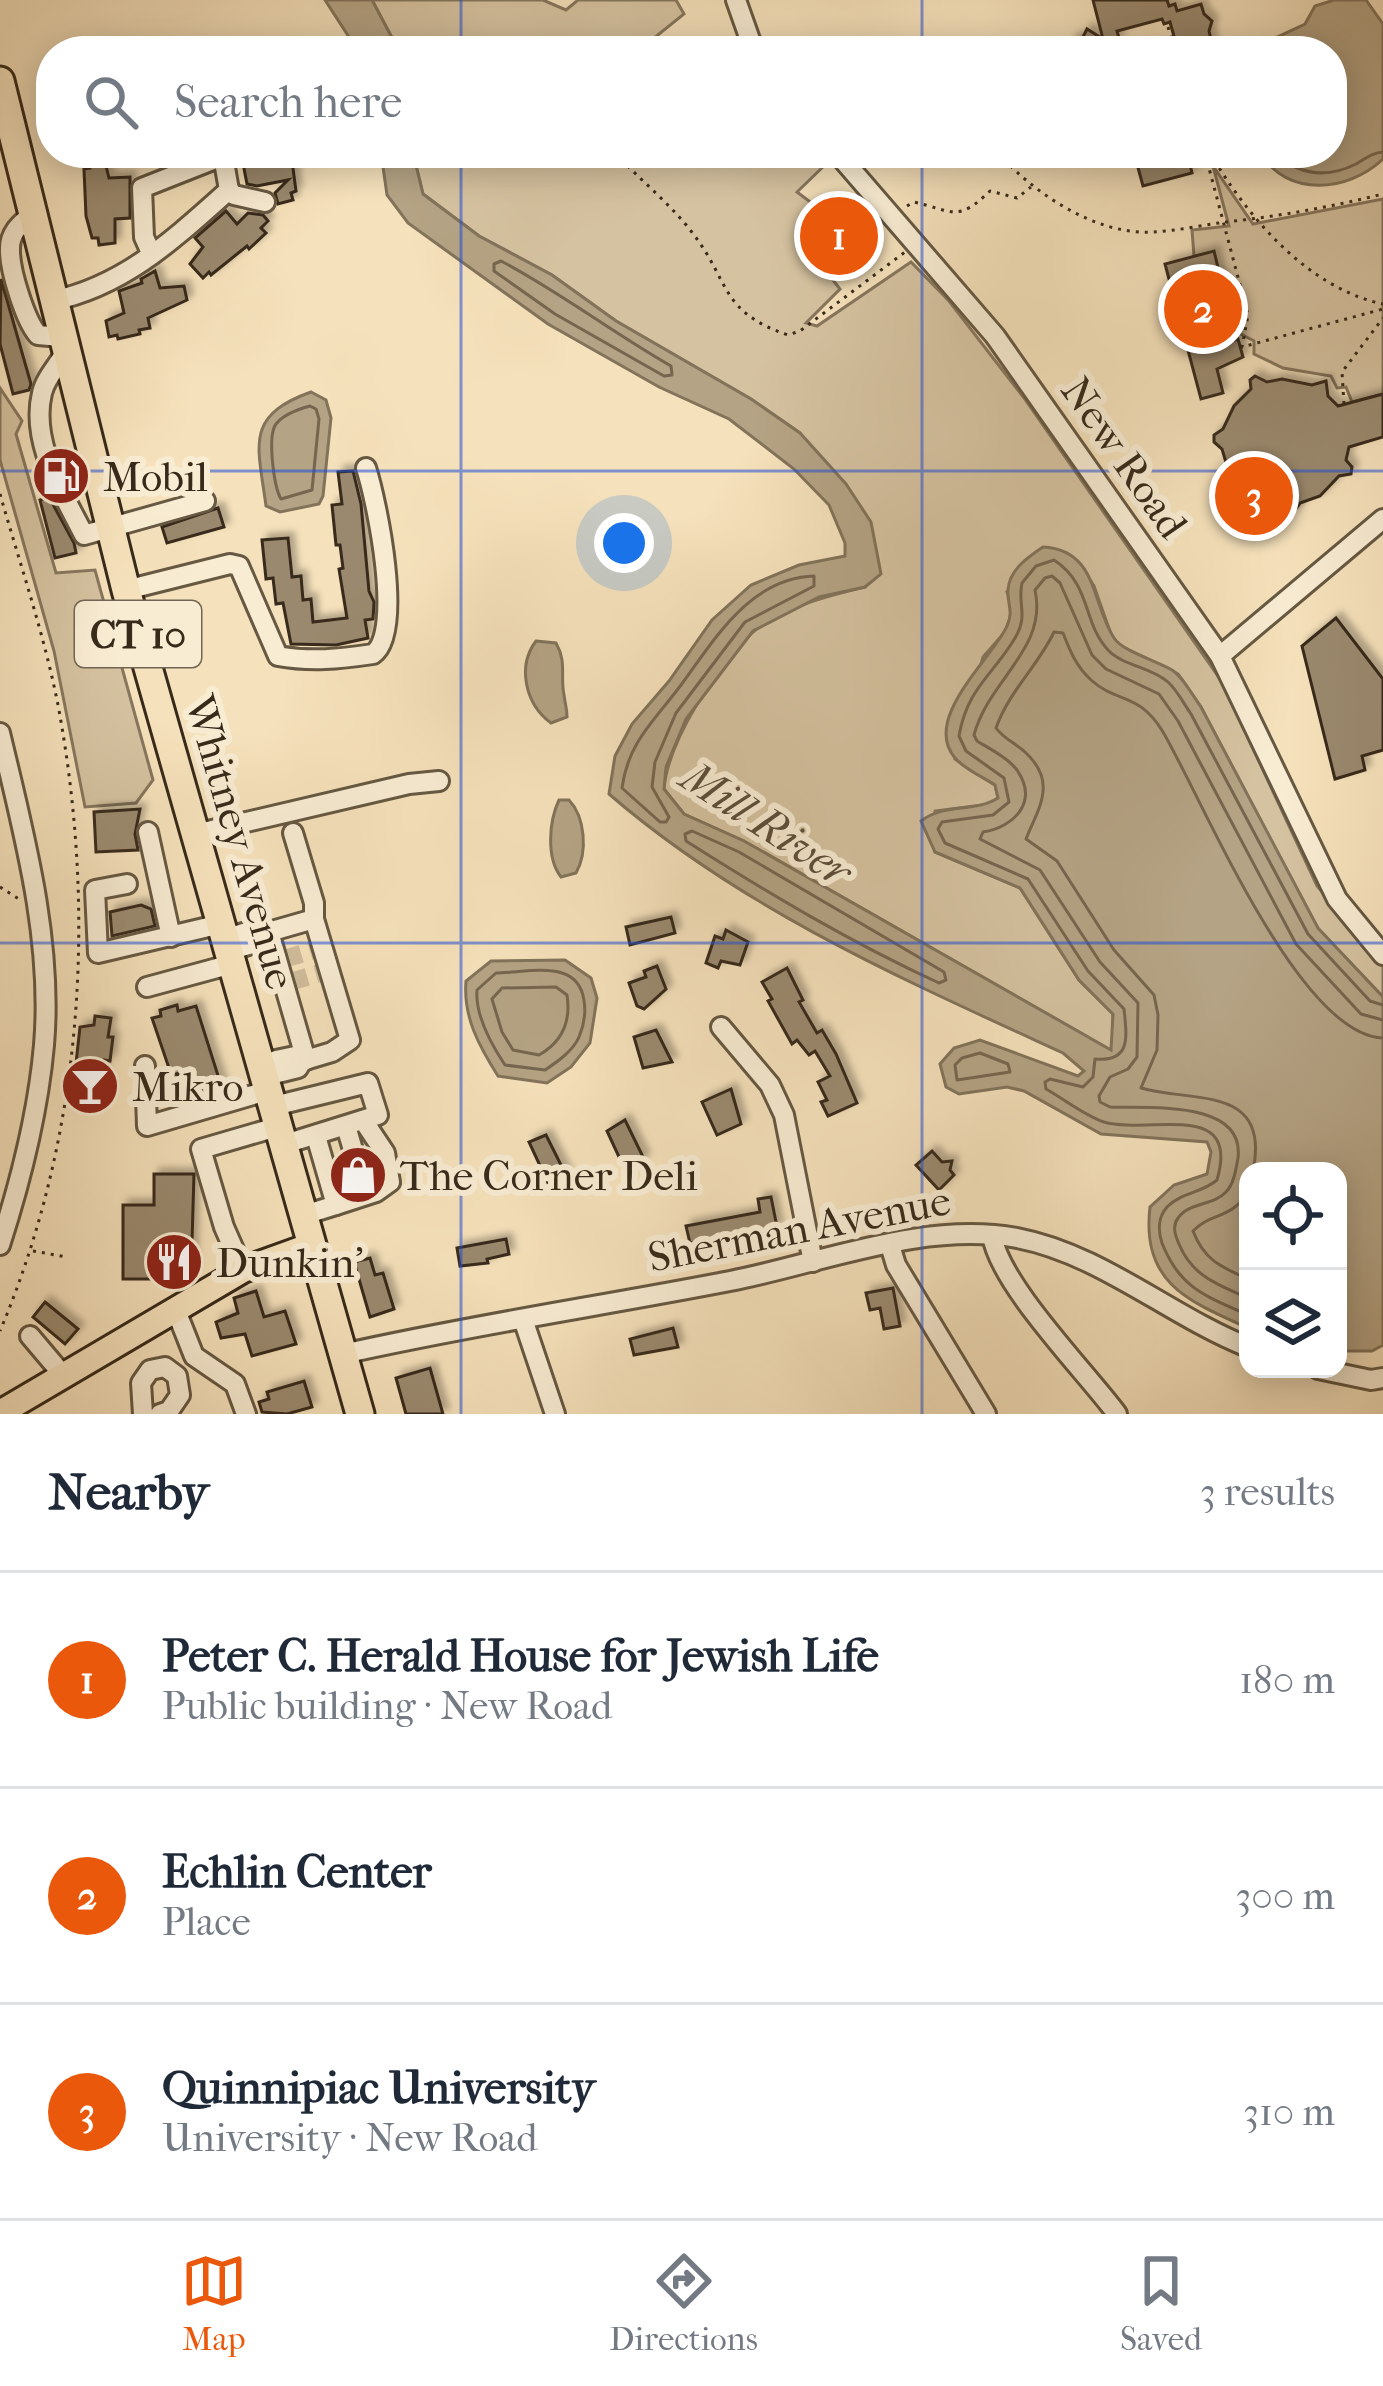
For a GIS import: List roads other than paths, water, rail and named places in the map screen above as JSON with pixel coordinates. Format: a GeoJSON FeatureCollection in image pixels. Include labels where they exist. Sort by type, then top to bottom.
{"type":"FeatureCollection","features":[{"type":"Feature","properties":{"kind":"highway","name":"Whitney Avenue"},"geometry":{"type":"LineString","coordinates":[[0,81],[126,590],[360,1414]]}},
{"type":"Feature","properties":{"kind":"main road"},"geometry":{"type":"LineString","coordinates":[[9,1407],[243,1270],[313,1245]]}},
{"type":"Feature","properties":{"kind":"street"},"geometry":{"type":"LineString","coordinates":[[736,0],[749,36]]}},
{"type":"Feature","properties":{"kind":"street"},"geometry":{"type":"LineString","coordinates":[[152,255],[144,237],[142,188],[190,168]]}},
{"type":"Feature","properties":{"kind":"street"},"geometry":{"type":"LineString","coordinates":[[226,168],[234,195],[265,202]]}},
{"type":"Feature","properties":{"kind":"street","name":"New Road"},"geometry":{"type":"LineString","coordinates":[[850,168],[995,336],[1220,656],[1337,899],[1383,955]]}},
{"type":"Feature","properties":{"kind":"street"},"geometry":{"type":"LineString","coordinates":[[52,301],[88,294],[152,255],[230,190]]}},
{"type":"Feature","properties":{"kind":"street"},"geometry":{"type":"LineString","coordinates":[[31,216],[18,225],[10,248],[27,322],[38,335],[63,345],[42,390],[40,425],[50,466],[84,535],[205,501]]}},
{"type":"Feature","properties":{"kind":"street"},"geometry":{"type":"LineString","coordinates":[[126,590],[230,564],[239,566],[278,656],[318,662],[373,655],[384,644],[388,616],[366,468]]}},
{"type":"Feature","properties":{"kind":"street"},"geometry":{"type":"LineString","coordinates":[[1220,656],[1383,519]]}},
{"type":"Feature","properties":{"kind":"street"},"geometry":{"type":"LineString","coordinates":[[0,733],[29,858],[44,976],[44,1042],[24,1164],[0,1245]]}},
{"type":"Feature","properties":{"kind":"street"},"geometry":{"type":"LineString","coordinates":[[195,834],[439,781]]}},
{"type":"Feature","properties":{"kind":"street"},"geometry":{"type":"LineString","coordinates":[[148,832],[171,937]]}},
{"type":"Feature","properties":{"kind":"street"},"geometry":{"type":"LineString","coordinates":[[274,1101],[276,1060],[295,1056],[304,1061],[350,1040],[324,971],[314,903],[293,833]]}},
{"type":"Feature","properties":{"kind":"street"},"geometry":{"type":"LineString","coordinates":[[128,884],[95,890],[98,953],[171,937],[242,946],[314,919]]}},
{"type":"Feature","properties":{"kind":"street"},"geometry":{"type":"LineString","coordinates":[[267,933],[280,960],[304,1061]]}},
{"type":"Feature","properties":{"kind":"street"},"geometry":{"type":"LineString","coordinates":[[148,987],[228,944]]}},
{"type":"Feature","properties":{"kind":"street"},"geometry":{"type":"LineString","coordinates":[[722,1027],[770,1085],[784,1115],[813,1262]]}},
{"type":"Feature","properties":{"kind":"street"},"geometry":{"type":"LineString","coordinates":[[145,1066],[147,1126],[368,1083],[378,1114],[316,1136]]}},
{"type":"Feature","properties":{"kind":"street"},"geometry":{"type":"LineString","coordinates":[[274,1101],[316,1136],[336,1205]]}},
{"type":"Feature","properties":{"kind":"street"},"geometry":{"type":"LineString","coordinates":[[243,1270],[224,1227],[201,1149],[274,1101]]}},
{"type":"Feature","properties":{"kind":"street"},"geometry":{"type":"LineString","coordinates":[[352,1150],[354,1123]]}},
{"type":"Feature","properties":{"kind":"street"},"geometry":{"type":"LineString","coordinates":[[304,1215],[376,1192],[390,1182],[385,1153],[354,1123]]}},
{"type":"Feature","properties":{"kind":"street","name":"Sherman Avenue"},"geometry":{"type":"LineString","coordinates":[[344,1354],[955,1234],[1021,1239],[1090,1263],[1190,1321],[1239,1343]]}},
{"type":"Feature","properties":{"kind":"street"},"geometry":{"type":"LineString","coordinates":[[992,1235],[1013,1281],[1118,1414]]}},
{"type":"Feature","properties":{"kind":"street"},"geometry":{"type":"LineString","coordinates":[[890,1245],[896,1265],[986,1414]]}},
{"type":"Feature","properties":{"kind":"street"},"geometry":{"type":"LineString","coordinates":[[175,1308],[194,1356],[235,1384],[246,1414]]}},
{"type":"Feature","properties":{"kind":"street"},"geometry":{"type":"LineString","coordinates":[[523,1318],[556,1414]]}},
{"type":"Feature","properties":{"kind":"street"},"geometry":{"type":"LineString","coordinates":[[30,1336],[62,1375]]}},
{"type":"Feature","properties":{"kind":"street"},"geometry":{"type":"LineString","coordinates":[[1347,1376],[1383,1365]]}},
{"type":"Feature","properties":{"kind":"street"},"geometry":{"type":"LineString","coordinates":[[143,1414],[141,1383],[150,1370],[164,1367],[177,1376],[180,1395],[169,1411],[160,1414]]}},
{"type":"Feature","properties":{"kind":"street"},"geometry":{"type":"LineString","coordinates":[[1347,1376],[1383,1378]]}},
{"type":"Feature","properties":{"kind":"water"},"geometry":{"type":"Polygon","coordinates":[[[325,0],[372,0],[391,36],[348,36],[325,0]]]}},
{"type":"Feature","properties":{"kind":"water"},"geometry":{"type":"Polygon","coordinates":[[[1334,0],[1366,0],[1383,24],[1383,159],[1353,178],[1319,185],[1286,178],[1272,168],[1347,168],[1347,36],[1279,36],[1305,24],[1315,6],[1334,0]]]}},
{"type":"Feature","properties":{"kind":"water"},"geometry":{"type":"Polygon","coordinates":[[[383,168],[417,168],[423,194],[479,236],[552,275],[616,321],[800,433],[846,484],[871,522],[881,574],[865,587],[819,597],[753,631],[686,719],[666,767],[664,789],[684,814],[744,841],[1111,1050],[1113,1014],[1079,980],[1020,888],[935,852],[921,821],[998,798],[995,785],[955,758],[947,742],[947,725],[963,689],[1007,626],[1012,576],[1043,547],[1061,550],[1084,568],[1118,643],[1180,677],[1201,707],[1318,928],[1383,997],[1383,1345],[1372,1351],[1347,1351],[1347,1162],[1239,1162],[1239,1324],[1206,1308],[1161,1272],[1149,1233],[1150,1207],[1174,1185],[1207,1174],[1211,1152],[1207,1142],[1101,1134],[1024,1091],[1007,1087],[959,1094],[946,1087],[940,1064],[954,1048],[980,1040],[1078,1076],[1084,1071],[1063,1053],[885,969],[769,907],[660,835],[609,794],[615,756],[632,724],[712,620],[751,585],[799,565],[845,556],[845,543],[829,505],[794,469],[729,419],[659,387],[548,324],[408,223],[387,195],[383,168]]]}},
{"type":"Feature","properties":{"kind":"water"},"geometry":{"type":"Polygon","coordinates":[[[311,392],[326,400],[331,418],[323,496],[319,504],[280,512],[266,506],[260,435],[275,411],[311,392]]]}},
{"type":"Feature","properties":{"kind":"water"},"geometry":{"type":"Polygon","coordinates":[[[536,641],[556,643],[561,656],[567,717],[551,723],[535,706],[527,684],[527,662],[536,641]]]}},
{"type":"Feature","properties":{"kind":"water"},"geometry":{"type":"Polygon","coordinates":[[[559,800],[569,800],[574,807],[583,845],[576,873],[561,877],[551,839],[559,800]]]}},
{"type":"Feature","properties":{"kind":"water"},"geometry":{"type":"Polygon","coordinates":[[[565,960],[591,978],[597,998],[590,1043],[571,1067],[547,1083],[498,1076],[474,1031],[466,981],[491,961],[565,960]]]}},
{"type":"Feature","properties":{"kind":"tunnel"},"geometry":{"type":"LineString","coordinates":[[284,959],[314,950]]}},
{"type":"Feature","properties":{"kind":"tunnel"},"geometry":{"type":"LineString","coordinates":[[290,982],[320,973]]}},
{"type":"Feature","properties":{"kind":"place","name":"Peter C. Herald House for Jewish Life"},"geometry":{"type":"Point","coordinates":[839,236]}},
{"type":"Feature","properties":{"kind":"place","name":"Echlin Center"},"geometry":{"type":"Point","coordinates":[1203,309]}},
{"type":"Feature","properties":{"kind":"place","name":"Mobil"},"geometry":{"type":"Point","coordinates":[61,476]}},
{"type":"Feature","properties":{"kind":"place","name":"Quinnipiac University"},"geometry":{"type":"Point","coordinates":[1254,496]}},
{"type":"Feature","properties":{"kind":"place","name":"Mikro"},"geometry":{"type":"Point","coordinates":[90,1086]}},
{"type":"Feature","properties":{"kind":"place","name":"The Corner Deli"},"geometry":{"type":"Point","coordinates":[358,1175]}},
{"type":"Feature","properties":{"kind":"place","name":"Dunkin'"},"geometry":{"type":"Point","coordinates":[174,1262]}},
{"type":"Feature","properties":{"kind":"water label","name":"Mill River"},"geometry":{"type":"Point","coordinates":[767,823]}}]}
